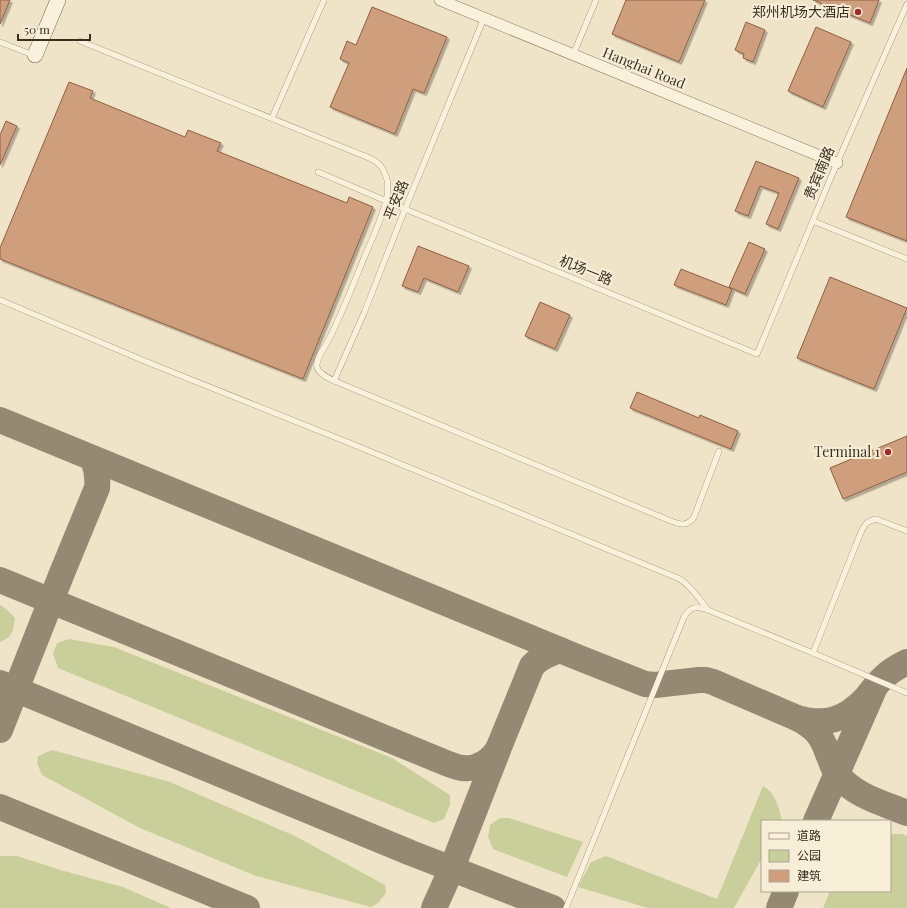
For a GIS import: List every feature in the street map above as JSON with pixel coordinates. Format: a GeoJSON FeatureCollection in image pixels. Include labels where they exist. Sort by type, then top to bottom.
{"type":"FeatureCollection","features":[{"type":"Feature","properties":{"kind":"street"},"geometry":{"type":"LineString","coordinates":[[35,55],[58,0]]}},
{"type":"Feature","properties":{"kind":"street","name":"Hanghai Road"},"geometry":{"type":"LineString","coordinates":[[440,0],[837,163]]}},
{"type":"Feature","properties":{"kind":"lane"},"geometry":{"type":"LineString","coordinates":[[272,118],[324,0]]}},
{"type":"Feature","properties":{"kind":"lane"},"geometry":{"type":"LineString","coordinates":[[573,55],[596,0]]}},
{"type":"Feature","properties":{"kind":"lane","name":"贵宾南路"},"geometry":{"type":"LineString","coordinates":[[757,354],[837,163],[907,4]]}},
{"type":"Feature","properties":{"kind":"lane","name":"平安路"},"geometry":{"type":"LineString","coordinates":[[334,380],[364,313],[405,209],[484,18]]}},
{"type":"Feature","properties":{"kind":"lane"},"geometry":{"type":"LineString","coordinates":[[80,41],[272,118],[379,163],[385,172],[387,181],[386,200],[379,222],[343,310],[317,363],[321,374],[344,385],[680,524],[688,523],[694,517],[719,451]]}},
{"type":"Feature","properties":{"kind":"lane"},"geometry":{"type":"LineString","coordinates":[[0,42],[35,55]]}},
{"type":"Feature","properties":{"kind":"lane","name":"机场一路"},"geometry":{"type":"LineString","coordinates":[[318,172],[757,354]]}},
{"type":"Feature","properties":{"kind":"lane"},"geometry":{"type":"LineString","coordinates":[[813,221],[907,260]]}},
{"type":"Feature","properties":{"kind":"lane"},"geometry":{"type":"LineString","coordinates":[[0,300],[147,362],[348,442],[680,579],[691,588],[708,610]]}},
{"type":"Feature","properties":{"kind":"lane"},"geometry":{"type":"LineString","coordinates":[[813,653],[866,522],[876,519],[907,531]]}},
{"type":"Feature","properties":{"kind":"lane"},"geometry":{"type":"LineString","coordinates":[[566,908],[684,617],[692,608],[708,610],[907,693]]}},
{"type":"Feature","properties":{"kind":"green space"},"geometry":{"type":"Polygon","coordinates":[[[0,605],[15,618],[12,633],[8,638],[0,642],[0,605]]]}},
{"type":"Feature","properties":{"kind":"green space"},"geometry":{"type":"Polygon","coordinates":[[[69,639],[114,647],[392,758],[450,795],[450,805],[444,819],[434,823],[58,668],[53,654],[57,643],[69,639]]]}},
{"type":"Feature","properties":{"kind":"green space"},"geometry":{"type":"Polygon","coordinates":[[[52,750],[170,782],[295,836],[385,885],[386,893],[378,903],[371,907],[256,876],[140,828],[42,775],[37,763],[38,756],[52,750]]]}},
{"type":"Feature","properties":{"kind":"green space"},"geometry":{"type":"Polygon","coordinates":[[[763,786],[774,797],[782,820],[761,820],[761,860],[734,908],[648,908],[578,887],[591,862],[606,856],[717,899],[763,786]]]}},
{"type":"Feature","properties":{"kind":"green space"},"geometry":{"type":"Polygon","coordinates":[[[500,818],[509,818],[583,842],[567,877],[493,849],[488,837],[490,825],[500,818]]]}},
{"type":"Feature","properties":{"kind":"green space"},"geometry":{"type":"Polygon","coordinates":[[[891,834],[902,834],[907,836],[907,908],[823,908],[830,892],[891,892],[891,834]]]}},
{"type":"Feature","properties":{"kind":"green space"},"geometry":{"type":"Polygon","coordinates":[[[0,856],[17,856],[64,871],[123,887],[171,908],[0,908],[0,856]]]}},
{"type":"Feature","properties":{"kind":"building"},"geometry":{"type":"Polygon","coordinates":[[[0,0],[10,0],[0,24],[0,0]]]}},
{"type":"Feature","properties":{"kind":"building"},"geometry":{"type":"Polygon","coordinates":[[[626,0],[705,0],[679,62],[612,34],[626,0]]]}},
{"type":"Feature","properties":{"kind":"building","name":"郑州机场大酒店"},"geometry":{"type":"Polygon","coordinates":[[[813,0],[879,0],[870,23],[813,0]]]}},
{"type":"Feature","properties":{"kind":"building"},"geometry":{"type":"Polygon","coordinates":[[[372,7],[447,37],[424,93],[413,89],[395,134],[330,107],[349,63],[340,59],[347,41],[356,45],[372,7]]]}},
{"type":"Feature","properties":{"kind":"building"},"geometry":{"type":"Polygon","coordinates":[[[746,22],[765,30],[753,62],[743,58],[744,54],[735,50],[746,22]]]}},
{"type":"Feature","properties":{"kind":"building"},"geometry":{"type":"Polygon","coordinates":[[[816,27],[851,42],[823,107],[788,91],[816,27]]]}},
{"type":"Feature","properties":{"kind":"building"},"geometry":{"type":"Polygon","coordinates":[[[907,68],[907,241],[846,217],[907,68]]]}},
{"type":"Feature","properties":{"kind":"building"},"geometry":{"type":"Polygon","coordinates":[[[69,82],[93,91],[90,98],[185,137],[188,130],[221,143],[217,151],[347,203],[349,197],[373,207],[303,379],[0,259],[0,248],[69,82]]]}},
{"type":"Feature","properties":{"kind":"building"},"geometry":{"type":"Polygon","coordinates":[[[6,121],[17,126],[0,165],[0,135],[6,121]]]}},
{"type":"Feature","properties":{"kind":"building"},"geometry":{"type":"Polygon","coordinates":[[[756,161],[799,178],[778,229],[766,224],[779,193],[760,186],[748,216],[735,211],[756,161]]]}},
{"type":"Feature","properties":{"kind":"building"},"geometry":{"type":"Polygon","coordinates":[[[749,242],[765,249],[745,294],[729,287],[749,242]]]}},
{"type":"Feature","properties":{"kind":"building"},"geometry":{"type":"Polygon","coordinates":[[[418,246],[469,266],[458,292],[424,278],[418,292],[402,286],[418,246]]]}},
{"type":"Feature","properties":{"kind":"building"},"geometry":{"type":"Polygon","coordinates":[[[681,269],[732,289],[726,305],[674,285],[681,269]]]}},
{"type":"Feature","properties":{"kind":"building"},"geometry":{"type":"Polygon","coordinates":[[[830,277],[907,308],[874,389],[797,358],[830,277]]]}},
{"type":"Feature","properties":{"kind":"building"},"geometry":{"type":"Polygon","coordinates":[[[540,302],[570,315],[555,349],[525,336],[540,302]]]}},
{"type":"Feature","properties":{"kind":"building"},"geometry":{"type":"Polygon","coordinates":[[[637,392],[699,418],[700,415],[738,431],[731,449],[630,408],[637,392]]]}},
{"type":"Feature","properties":{"kind":"building","name":"Terminal 1"},"geometry":{"type":"Polygon","coordinates":[[[907,436],[907,472],[843,499],[830,468],[907,436]]]}},
{"type":"Feature","properties":{"kind":"taxiway"},"geometry":{"type":"LineString","coordinates":[[0,420],[645,684],[655,685],[706,680],[797,718],[817,732],[820,736],[837,774],[844,782],[869,798],[907,813]]}},
{"type":"Feature","properties":{"kind":"taxiway"},"geometry":{"type":"LineString","coordinates":[[0,730],[97,488],[97,473],[92,458]]}},
{"type":"Feature","properties":{"kind":"taxiway"},"geometry":{"type":"LineString","coordinates":[[0,580],[446,763],[462,768],[479,766],[493,756],[499,747],[532,666],[541,658],[560,650]]}},
{"type":"Feature","properties":{"kind":"taxiway"},"geometry":{"type":"LineString","coordinates":[[797,718],[826,721],[843,716],[858,706],[879,682],[895,668],[907,662]]}},
{"type":"Feature","properties":{"kind":"taxiway"},"geometry":{"type":"LineString","coordinates":[[0,683],[411,853],[553,908]]}},
{"type":"Feature","properties":{"kind":"taxiway"},"geometry":{"type":"LineString","coordinates":[[816,820],[875,687]]}},
{"type":"Feature","properties":{"kind":"taxiway"},"geometry":{"type":"LineString","coordinates":[[434,908],[452,868],[498,750]]}},
{"type":"Feature","properties":{"kind":"taxiway"},"geometry":{"type":"LineString","coordinates":[[0,807],[247,908]]}},
{"type":"Feature","properties":{"kind":"taxiway"},"geometry":{"type":"LineString","coordinates":[[779,908],[786,892]]}},
{"type":"Feature","properties":{"kind":"place","name":"郑州机场大酒店"},"geometry":{"type":"Point","coordinates":[858,12]}},
{"type":"Feature","properties":{"kind":"place","name":"Terminal 1"},"geometry":{"type":"Point","coordinates":[888,452]}}]}
